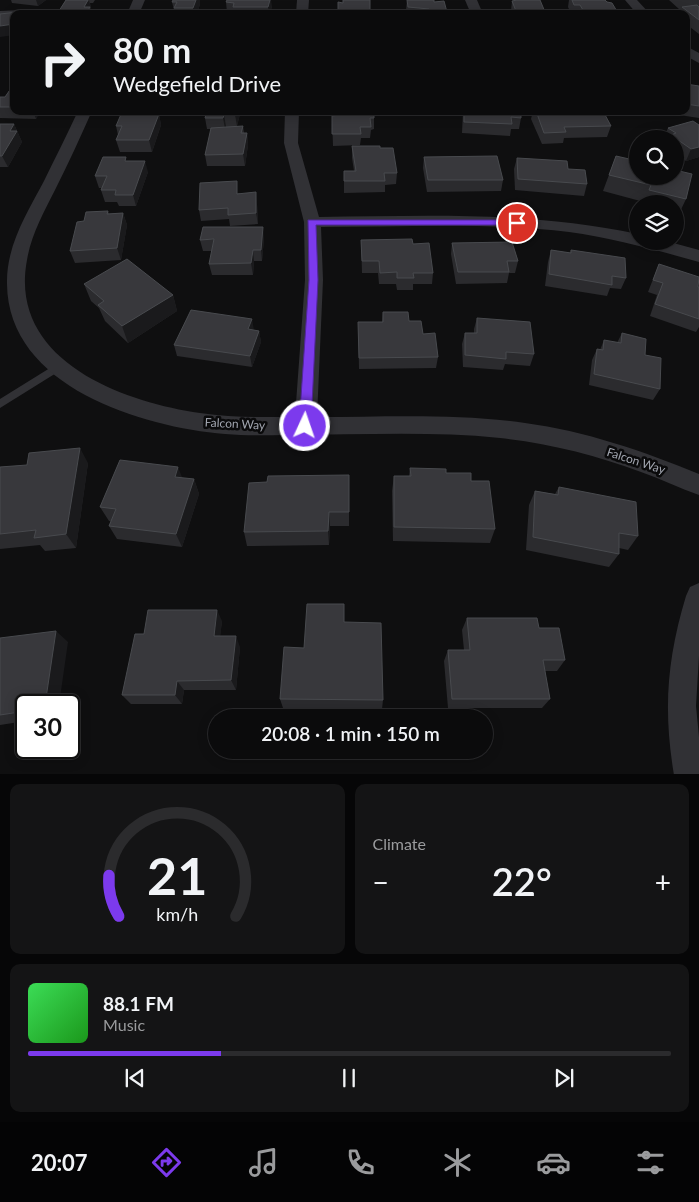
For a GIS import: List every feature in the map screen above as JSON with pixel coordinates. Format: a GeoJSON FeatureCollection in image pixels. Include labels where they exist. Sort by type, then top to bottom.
{"type":"FeatureCollection","features":[{"type":"Feature","properties":{"kind":"street"},"geometry":{"type":"LineString","coordinates":[[630,0],[640,10]]}},
{"type":"Feature","properties":{"kind":"street","name":"Falcon Way"},"geometry":{"type":"LineString","coordinates":[[83,115],[29,228],[19,257],[16,285],[21,314],[34,342],[58,367],[90,388],[129,405],[174,418],[223,425],[443,427],[500,430],[557,439],[616,454],[675,474],[699,485]]}},
{"type":"Feature","properties":{"kind":"street"},"geometry":{"type":"LineString","coordinates":[[292,115],[291,143],[312,222],[314,280],[305,426]]}},
{"type":"Feature","properties":{"kind":"street"},"geometry":{"type":"LineString","coordinates":[[312,222],[502,222],[548,224],[593,230],[629,238]]}},
{"type":"Feature","properties":{"kind":"street"},"geometry":{"type":"LineString","coordinates":[[677,250],[699,256]]}},
{"type":"Feature","properties":{"kind":"street"},"geometry":{"type":"LineString","coordinates":[[690,774],[684,745],[680,684],[688,631],[699,596]]}},
{"type":"Feature","properties":{"kind":"lane"},"geometry":{"type":"LineString","coordinates":[[0,404],[58,367]]}},
{"type":"Feature","properties":{"kind":"building"},"geometry":{"type":"Polygon","coordinates":[[[66,0],[88,0],[84,7],[90,7],[88,10],[60,10],[66,0]]]}},
{"type":"Feature","properties":{"kind":"building"},"geometry":{"type":"Polygon","coordinates":[[[173,0],[196,0],[193,8],[174,8],[177,2],[172,2],[173,0]]]}},
{"type":"Feature","properties":{"kind":"building"},"geometry":{"type":"Polygon","coordinates":[[[227,0],[270,0],[268,7],[233,7],[234,3],[226,2],[227,0]]]}},
{"type":"Feature","properties":{"kind":"building"},"geometry":{"type":"Polygon","coordinates":[[[343,0],[370,0],[370,10],[338,10],[338,2],[343,3],[343,0]]]}},
{"type":"Feature","properties":{"kind":"building"},"geometry":{"type":"Polygon","coordinates":[[[407,0],[434,0],[434,2],[444,1],[446,10],[429,10],[408,7],[407,0]]]}},
{"type":"Feature","properties":{"kind":"building"},"geometry":{"type":"Polygon","coordinates":[[[540,0],[544,10],[516,10],[512,1],[540,0]]]}},
{"type":"Feature","properties":{"kind":"building"},"geometry":{"type":"Polygon","coordinates":[[[572,0],[605,0],[612,3],[616,10],[583,10],[580,5],[574,5],[572,0]]]}},
{"type":"Feature","properties":{"kind":"building"},"geometry":{"type":"Polygon","coordinates":[[[697,5],[699,7],[699,20],[690,13],[690,10],[682,7],[697,5]]]}},
{"type":"Feature","properties":{"kind":"building"},"geometry":{"type":"Polygon","coordinates":[[[10,13],[10,25],[0,26],[0,14],[10,13]]]}},
{"type":"Feature","properties":{"kind":"building"},"geometry":{"type":"Polygon","coordinates":[[[690,85],[699,86],[699,106],[690,105],[690,85]]]}},
{"type":"Feature","properties":{"kind":"building"},"geometry":{"type":"Polygon","coordinates":[[[10,90],[10,107],[0,107],[0,97],[5,97],[10,90]]]}},
{"type":"Feature","properties":{"kind":"building"},"geometry":{"type":"Polygon","coordinates":[[[121,115],[159,115],[149,140],[116,140],[122,126],[116,126],[121,115]]]}},
{"type":"Feature","properties":{"kind":"building"},"geometry":{"type":"Polygon","coordinates":[[[206,115],[224,115],[223,118],[205,118],[206,115]]]}},
{"type":"Feature","properties":{"kind":"building"},"geometry":{"type":"Polygon","coordinates":[[[374,115],[374,118],[370,118],[371,127],[360,127],[361,134],[332,134],[332,116],[374,115]]]}},
{"type":"Feature","properties":{"kind":"building"},"geometry":{"type":"Polygon","coordinates":[[[464,115],[521,115],[521,118],[511,117],[512,124],[464,122],[464,115]]]}},
{"type":"Feature","properties":{"kind":"building"},"geometry":{"type":"Polygon","coordinates":[[[537,115],[605,115],[611,126],[564,127],[566,132],[544,133],[537,115]]]}},
{"type":"Feature","properties":{"kind":"building"},"geometry":{"type":"Polygon","coordinates":[[[693,121],[699,125],[699,147],[691,149],[684,144],[684,130],[671,130],[668,128],[693,121]]]}},
{"type":"Feature","properties":{"kind":"building"},"geometry":{"type":"Polygon","coordinates":[[[0,124],[14,124],[10,131],[17,131],[2,156],[0,156],[0,124]]]}},
{"type":"Feature","properties":{"kind":"building"},"geometry":{"type":"Polygon","coordinates":[[[243,126],[241,133],[247,133],[243,154],[205,155],[211,128],[243,126]]]}},
{"type":"Feature","properties":{"kind":"building"},"geometry":{"type":"Polygon","coordinates":[[[352,146],[393,148],[397,173],[384,173],[385,181],[344,181],[344,171],[356,171],[352,146]]]}},
{"type":"Feature","properties":{"kind":"building"},"geometry":{"type":"Polygon","coordinates":[[[497,156],[503,180],[428,180],[424,157],[497,156]]]}},
{"type":"Feature","properties":{"kind":"building"},"geometry":{"type":"Polygon","coordinates":[[[616,156],[629,159],[629,180],[609,175],[616,156]]]}},
{"type":"Feature","properties":{"kind":"building"},"geometry":{"type":"Polygon","coordinates":[[[103,157],[126,157],[125,161],[145,161],[133,195],[115,195],[116,190],[101,190],[107,176],[95,176],[103,157]]]}},
{"type":"Feature","properties":{"kind":"building"},"geometry":{"type":"Polygon","coordinates":[[[517,158],[567,161],[568,169],[585,170],[587,184],[518,179],[517,158]]]}},
{"type":"Feature","properties":{"kind":"building"},"geometry":{"type":"Polygon","coordinates":[[[684,172],[692,174],[686,199],[684,199],[684,195],[670,195],[649,190],[651,185],[684,185],[684,172]]]}},
{"type":"Feature","properties":{"kind":"building"},"geometry":{"type":"Polygon","coordinates":[[[237,181],[237,194],[256,192],[256,213],[228,215],[228,208],[199,210],[200,183],[237,181]]]}},
{"type":"Feature","properties":{"kind":"building"},"geometry":{"type":"Polygon","coordinates":[[[108,211],[107,214],[123,213],[117,248],[70,251],[77,222],[84,221],[86,212],[108,211]]]}},
{"type":"Feature","properties":{"kind":"building"},"geometry":{"type":"Polygon","coordinates":[[[203,227],[263,227],[261,250],[253,250],[251,263],[209,264],[214,239],[200,240],[203,227]]]}},
{"type":"Feature","properties":{"kind":"building"},"geometry":{"type":"Polygon","coordinates":[[[412,239],[413,244],[429,243],[433,273],[413,273],[414,278],[397,278],[397,272],[380,273],[379,261],[362,261],[361,240],[412,239]]]}},
{"type":"Feature","properties":{"kind":"building"},"geometry":{"type":"Polygon","coordinates":[[[512,242],[518,261],[507,261],[509,272],[458,272],[452,243],[512,242]]]}},
{"type":"Feature","properties":{"kind":"building"},"geometry":{"type":"Polygon","coordinates":[[[551,250],[571,253],[571,250],[625,258],[626,278],[612,276],[612,285],[549,274],[551,250]]]}},
{"type":"Feature","properties":{"kind":"building"},"geometry":{"type":"Polygon","coordinates":[[[127,259],[173,295],[122,326],[98,305],[104,301],[84,284],[127,259]]]}},
{"type":"Feature","properties":{"kind":"building"},"geometry":{"type":"Polygon","coordinates":[[[659,264],[699,277],[699,319],[655,304],[663,283],[653,280],[659,264]]]}},
{"type":"Feature","properties":{"kind":"building"},"geometry":{"type":"Polygon","coordinates":[[[191,310],[252,319],[248,329],[259,331],[250,356],[174,345],[191,310]]]}},
{"type":"Feature","properties":{"kind":"building"},"geometry":{"type":"Polygon","coordinates":[[[383,312],[408,312],[409,321],[421,321],[423,334],[435,333],[438,357],[359,358],[358,322],[383,322],[383,312]]]}},
{"type":"Feature","properties":{"kind":"building"},"geometry":{"type":"Polygon","coordinates":[[[477,318],[530,322],[534,354],[506,352],[506,359],[465,355],[465,333],[477,333],[477,318]]]}},
{"type":"Feature","properties":{"kind":"building"},"geometry":{"type":"Polygon","coordinates":[[[622,333],[646,339],[645,355],[661,358],[660,389],[594,374],[597,349],[603,350],[604,340],[621,343],[622,333]]]}},
{"type":"Feature","properties":{"kind":"building"},"geometry":{"type":"Polygon","coordinates":[[[80,448],[66,534],[34,538],[36,530],[0,534],[0,467],[27,465],[29,453],[80,448]]]}},
{"type":"Feature","properties":{"kind":"building"},"geometry":{"type":"Polygon","coordinates":[[[120,460],[178,467],[175,477],[194,479],[176,534],[109,526],[116,509],[100,507],[120,460]]]}},
{"type":"Feature","properties":{"kind":"building"},"geometry":{"type":"Polygon","coordinates":[[[410,468],[446,469],[446,473],[471,473],[471,481],[489,481],[495,529],[394,527],[394,476],[411,476],[410,468]]]}},
{"type":"Feature","properties":{"kind":"building"},"geometry":{"type":"Polygon","coordinates":[[[349,475],[349,512],[329,512],[328,531],[244,532],[249,483],[267,482],[268,476],[349,475]]]}},
{"type":"Feature","properties":{"kind":"building"},"geometry":{"type":"Polygon","coordinates":[[[559,487],[636,502],[638,536],[619,533],[619,554],[533,537],[535,491],[558,495],[559,487]]]}},
{"type":"Feature","properties":{"kind":"building"},"geometry":{"type":"Polygon","coordinates":[[[307,604],[344,604],[344,622],[381,623],[383,700],[280,699],[284,647],[304,648],[307,604]]]}},
{"type":"Feature","properties":{"kind":"building"},"geometry":{"type":"Polygon","coordinates":[[[148,610],[217,610],[214,636],[236,636],[231,680],[177,681],[175,695],[122,695],[135,634],[144,634],[148,610]]]}},
{"type":"Feature","properties":{"kind":"building"},"geometry":{"type":"Polygon","coordinates":[[[467,618],[537,618],[539,628],[559,628],[565,660],[543,660],[550,699],[452,699],[448,650],[470,650],[467,618]]]}},
{"type":"Feature","properties":{"kind":"building"},"geometry":{"type":"Polygon","coordinates":[[[56,631],[47,694],[15,694],[15,713],[0,715],[0,638],[56,631]]]}},
{"type":"Feature","properties":{"kind":"route"},"geometry":{"type":"LineString","coordinates":[[305,426],[314,280],[312,222],[517,223]]}}]}
